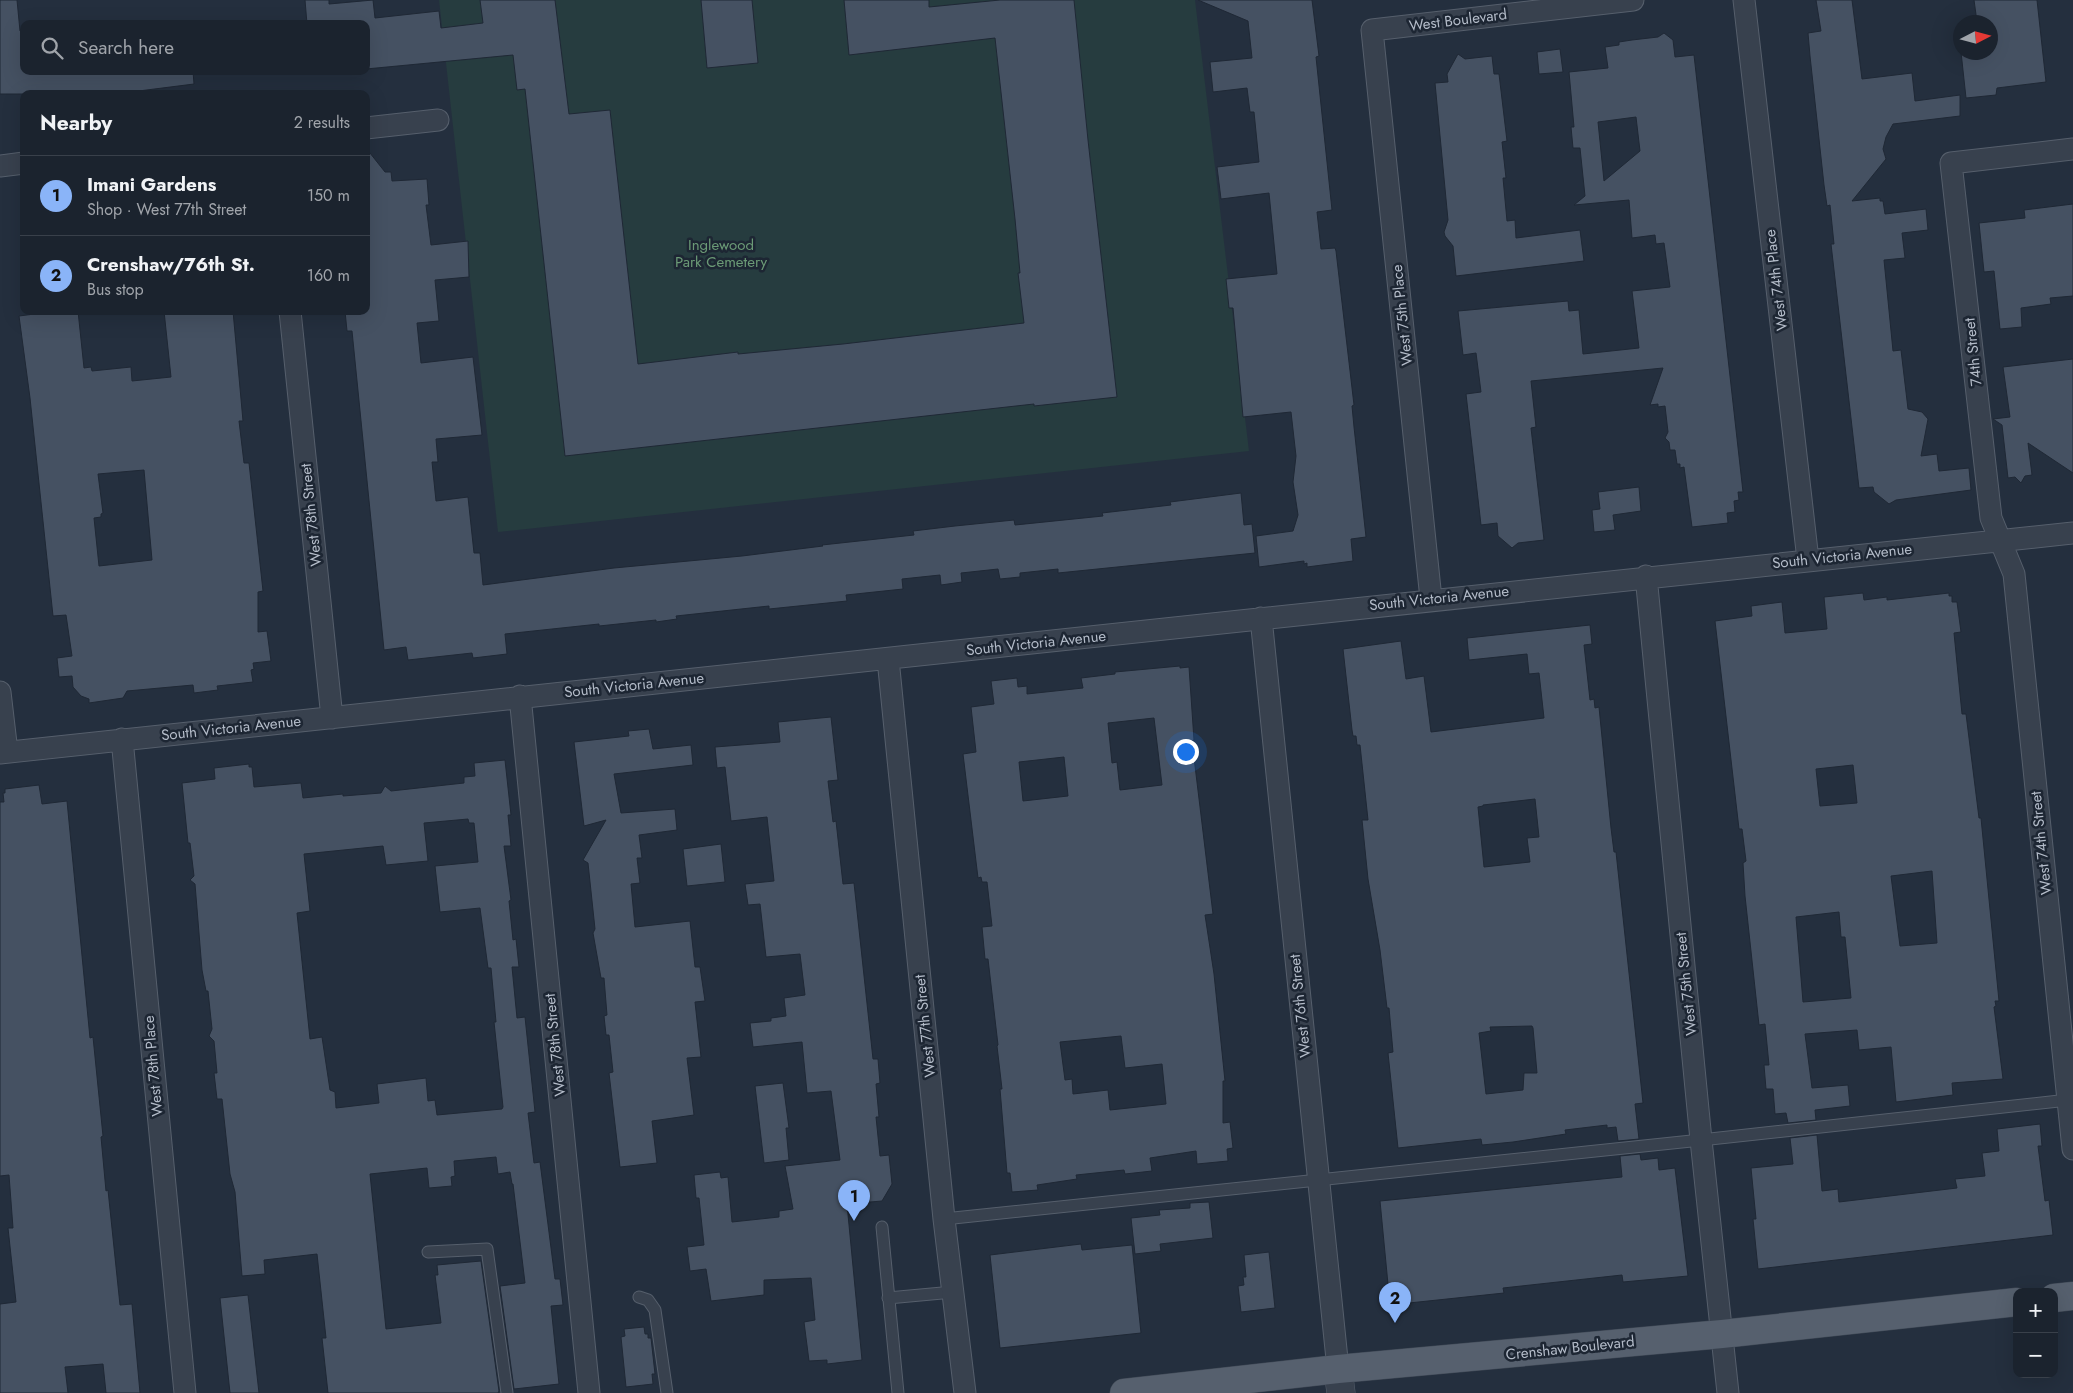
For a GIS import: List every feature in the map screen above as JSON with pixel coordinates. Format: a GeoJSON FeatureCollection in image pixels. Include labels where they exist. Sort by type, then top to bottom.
{"type":"FeatureCollection","features":[{"type":"Feature","properties":{"kind":"main road"},"geometry":{"type":"LineString","coordinates":[[2058,1298],[2073,1296]]}},
{"type":"Feature","properties":{"kind":"main road","name":"Crenshaw Boulevard"},"geometry":{"type":"LineString","coordinates":[[1124,1393],[1339,1381],[1722,1334],[2013,1302]]}},
{"type":"Feature","properties":{"kind":"street","name":"West Boulevard"},"geometry":{"type":"LineString","coordinates":[[1372,30],[1633,0]]}},
{"type":"Feature","properties":{"kind":"street","name":"West 74th Place"},"geometry":{"type":"LineString","coordinates":[[1744,0],[1808,560]]}},
{"type":"Feature","properties":{"kind":"street","name":"West 75th Place"},"geometry":{"type":"LineString","coordinates":[[1372,30],[1431,599]]}},
{"type":"Feature","properties":{"kind":"street"},"geometry":{"type":"LineString","coordinates":[[370,128],[438,120]]}},
{"type":"Feature","properties":{"kind":"street","name":"74th Street"},"geometry":{"type":"LineString","coordinates":[[2002,540],[1991,518],[1951,163],[2073,149]]}},
{"type":"Feature","properties":{"kind":"street"},"geometry":{"type":"LineString","coordinates":[[0,166],[20,164]]}},
{"type":"Feature","properties":{"kind":"street","name":"West 78th Street"},"geometry":{"type":"LineString","coordinates":[[290,315],[332,718]]}},
{"type":"Feature","properties":{"kind":"street","name":"South Victoria Avenue"},"geometry":{"type":"LineString","coordinates":[[3,752],[332,718],[520,696],[888,659],[1646,576],[2073,533]]}},
{"type":"Feature","properties":{"kind":"street","name":"West 74th Street"},"geometry":{"type":"LineString","coordinates":[[2002,540],[2014,574],[2067,1045],[2068,1100],[2073,1149]]}},
{"type":"Feature","properties":{"kind":"street","name":"West 75th Street"},"geometry":{"type":"LineString","coordinates":[[1646,576],[1701,1140],[1728,1393]]}},
{"type":"Feature","properties":{"kind":"street","name":"West 76th Street"},"geometry":{"type":"LineString","coordinates":[[1261,618],[1339,1381]]}},
{"type":"Feature","properties":{"kind":"street","name":"West 77th Street"},"geometry":{"type":"LineString","coordinates":[[888,659],[944,1218],[965,1393]]}},
{"type":"Feature","properties":{"kind":"street"},"geometry":{"type":"LineString","coordinates":[[0,692],[3,752]]}},
{"type":"Feature","properties":{"kind":"street","name":"West 78th Street"},"geometry":{"type":"LineString","coordinates":[[520,696],[589,1393]]}},
{"type":"Feature","properties":{"kind":"street","name":"West 78th Place"},"geometry":{"type":"LineString","coordinates":[[122,739],[185,1393]]}},
{"type":"Feature","properties":{"kind":"lane"},"geometry":{"type":"LineString","coordinates":[[944,1218],[2068,1100]]}},
{"type":"Feature","properties":{"kind":"lane"},"geometry":{"type":"LineString","coordinates":[[882,1227],[898,1393]]}},
{"type":"Feature","properties":{"kind":"lane"},"geometry":{"type":"LineString","coordinates":[[428,1252],[487,1248],[507,1393]]}},
{"type":"Feature","properties":{"kind":"lane"},"geometry":{"type":"LineString","coordinates":[[888,1298],[953,1292]]}},
{"type":"Feature","properties":{"kind":"lane"},"geometry":{"type":"LineString","coordinates":[[639,1297],[648,1300],[655,1310],[667,1393]]}},
{"type":"Feature","properties":{"kind":"green space","name":"Inglewood Park Cemetery"},"geometry":{"type":"Polygon","coordinates":[[[439,0],[1195,0],[1249,451],[498,532],[439,0]]]}},
{"type":"Feature","properties":{"kind":"building"},"geometry":{"type":"Polygon","coordinates":[[[0,0],[17,0],[20,31],[20,75],[193,75],[194,84],[147,90],[20,90],[20,94],[0,94],[0,0]]]}},
{"type":"Feature","properties":{"kind":"building"},"geometry":{"type":"Polygon","coordinates":[[[305,0],[329,0],[329,4],[373,0],[375,18],[439,11],[441,28],[483,23],[480,0],[555,0],[569,114],[610,110],[638,364],[738,352],[738,354],[843,344],[1024,323],[1018,273],[1020,273],[1015,219],[995,38],[849,55],[844,0],[929,0],[929,7],[1000,0],[1074,0],[1117,397],[1034,406],[1034,404],[565,456],[525,89],[517,90],[513,55],[370,69],[370,20],[307,20],[305,0]]]}},
{"type":"Feature","properties":{"kind":"building"},"geometry":{"type":"Polygon","coordinates":[[[701,0],[752,0],[758,63],[707,68],[701,0]]]}},
{"type":"Feature","properties":{"kind":"building"},"geometry":{"type":"Polygon","coordinates":[[[1198,0],[1312,0],[1319,56],[1316,57],[1332,210],[1317,212],[1321,249],[1335,248],[1336,251],[1354,405],[1352,406],[1366,537],[1351,539],[1353,561],[1307,567],[1307,563],[1304,564],[1304,561],[1259,567],[1256,536],[1293,531],[1298,515],[1293,482],[1296,456],[1291,412],[1243,417],[1233,308],[1229,308],[1226,279],[1277,274],[1269,193],[1221,199],[1217,167],[1259,162],[1254,112],[1250,112],[1247,88],[1213,92],[1210,62],[1252,58],[1248,21],[1198,0]]]}},
{"type":"Feature","properties":{"kind":"building"},"geometry":{"type":"Polygon","coordinates":[[[1816,0],[1852,0],[1862,79],[1912,73],[1915,101],[1960,95],[1960,116],[1893,124],[1886,137],[1883,149],[1886,159],[1852,201],[1880,198],[1880,201],[1883,201],[1885,214],[1926,209],[1928,230],[1902,233],[1905,258],[1884,260],[1893,351],[1901,350],[1908,409],[1922,412],[1928,419],[1921,456],[1937,454],[1939,471],[1969,468],[1971,490],[1896,500],[1889,504],[1874,492],[1873,487],[1859,488],[1831,244],[1834,244],[1830,205],[1827,206],[1824,185],[1810,56],[1808,33],[1821,31],[1816,0]]]}},
{"type":"Feature","properties":{"kind":"building"},"geometry":{"type":"Polygon","coordinates":[[[1974,0],[2037,0],[2046,82],[1997,88],[1996,95],[1966,98],[1962,60],[1998,60],[1998,15],[1976,15],[1974,0]]]}},
{"type":"Feature","properties":{"kind":"building"},"geometry":{"type":"Polygon","coordinates":[[[1664,33],[1673,40],[1675,57],[1694,55],[1743,492],[1738,492],[1739,500],[1734,501],[1735,512],[1727,513],[1728,523],[1692,527],[1684,467],[1680,468],[1680,464],[1677,464],[1675,450],[1670,450],[1669,442],[1665,438],[1668,432],[1665,406],[1658,407],[1658,404],[1650,405],[1663,368],[1531,381],[1536,427],[1531,428],[1544,540],[1518,543],[1512,548],[1498,536],[1497,523],[1481,525],[1466,394],[1481,392],[1476,353],[1463,355],[1458,311],[1568,301],[1569,311],[1579,310],[1583,354],[1639,348],[1632,291],[1670,287],[1664,243],[1656,244],[1655,235],[1632,238],[1629,200],[1574,205],[1585,196],[1580,148],[1573,148],[1571,127],[1574,127],[1569,72],[1608,68],[1605,47],[1619,45],[1619,42],[1658,37],[1664,33]],[[1636,117],[1598,122],[1604,181],[1640,151],[1636,117]]]}},
{"type":"Feature","properties":{"kind":"building"},"geometry":{"type":"Polygon","coordinates":[[[1560,49],[1563,72],[1539,74],[1537,52],[1560,49]]]}},
{"type":"Feature","properties":{"kind":"building"},"geometry":{"type":"Polygon","coordinates":[[[1458,54],[1465,59],[1492,56],[1494,74],[1499,74],[1507,141],[1502,142],[1506,178],[1503,178],[1507,221],[1515,220],[1516,238],[1580,230],[1584,261],[1456,276],[1453,246],[1444,232],[1448,220],[1435,83],[1448,82],[1447,74],[1458,54]]]}},
{"type":"Feature","properties":{"kind":"building"},"geometry":{"type":"Polygon","coordinates":[[[370,153],[385,172],[391,172],[392,181],[427,179],[429,205],[426,205],[431,245],[468,241],[469,277],[435,280],[439,321],[417,323],[421,363],[473,357],[482,435],[436,439],[438,462],[432,462],[436,501],[468,497],[474,553],[480,553],[483,585],[614,568],[742,556],[914,535],[913,531],[955,526],[1014,520],[1015,525],[1103,516],[1102,513],[1171,505],[1170,502],[1241,493],[1244,525],[1252,524],[1255,553],[1058,573],[1058,569],[1020,573],[1020,577],[1000,579],[998,569],[961,573],[962,582],[941,585],[940,575],[902,579],[903,589],[846,595],[847,601],[769,609],[769,606],[676,616],[677,619],[656,622],[656,620],[599,626],[599,624],[505,634],[507,654],[473,658],[472,653],[408,660],[406,647],[384,650],[352,331],[347,331],[345,315],[370,315],[370,153]]]}},
{"type":"Feature","properties":{"kind":"building"},"geometry":{"type":"Polygon","coordinates":[[[2073,204],[2073,296],[2050,298],[2051,304],[2021,308],[2022,327],[2000,329],[1994,271],[1984,272],[1979,223],[2025,218],[2024,210],[2073,204]]]}},
{"type":"Feature","properties":{"kind":"building"},"geometry":{"type":"Polygon","coordinates":[[[78,315],[84,368],[91,367],[92,371],[131,367],[132,381],[171,377],[164,315],[233,315],[243,421],[239,421],[244,463],[249,463],[263,591],[258,592],[258,632],[267,631],[271,661],[253,663],[254,669],[251,670],[253,682],[217,686],[218,690],[194,693],[193,685],[127,691],[123,698],[89,703],[89,699],[81,696],[73,687],[72,676],[59,677],[57,658],[72,656],[66,615],[53,616],[30,398],[19,316],[78,315]],[[144,470],[98,474],[103,513],[101,517],[94,518],[99,566],[152,560],[144,470]]]}},
{"type":"Feature","properties":{"kind":"building"},"geometry":{"type":"Polygon","coordinates":[[[2073,359],[2073,473],[2028,443],[2032,475],[2025,476],[2021,483],[2015,477],[2008,478],[2002,425],[1993,419],[2010,417],[2003,367],[2073,359]]]}},
{"type":"Feature","properties":{"kind":"building"},"geometry":{"type":"Polygon","coordinates":[[[1639,487],[1641,511],[1613,515],[1615,530],[1594,532],[1592,510],[1600,509],[1598,492],[1639,487]]]}},
{"type":"Feature","properties":{"kind":"building"},"geometry":{"type":"Polygon","coordinates":[[[1863,593],[1864,600],[1887,597],[1887,600],[1949,593],[1949,596],[1952,596],[1952,602],[1957,602],[1961,632],[1954,633],[1962,714],[1966,714],[1979,818],[1981,818],[1999,1001],[1995,1001],[1996,1006],[1994,1007],[2003,1079],[1952,1083],[1953,1095],[1896,1102],[1891,1047],[1859,1050],[1857,1030],[1805,1034],[1812,1088],[1848,1085],[1850,1106],[1815,1110],[1816,1120],[1788,1123],[1786,1113],[1775,1114],[1773,1089],[1766,1089],[1764,1065],[1769,1065],[1765,1024],[1759,1025],[1745,896],[1743,863],[1746,861],[1742,829],[1739,829],[1715,621],[1752,616],[1751,606],[1782,602],[1785,633],[1827,629],[1824,597],[1863,593]],[[1853,765],[1816,769],[1820,806],[1857,803],[1853,765]],[[1932,871],[1891,876],[1900,946],[1937,943],[1932,871]],[[1839,912],[1796,917],[1803,1002],[1851,998],[1845,937],[1841,937],[1839,912]]]}},
{"type":"Feature","properties":{"kind":"building"},"geometry":{"type":"Polygon","coordinates":[[[1590,625],[1592,644],[1584,645],[1590,700],[1594,699],[1595,708],[1599,707],[1611,828],[1614,852],[1616,852],[1643,1103],[1635,1104],[1639,1139],[1618,1141],[1616,1127],[1607,1128],[1607,1125],[1565,1130],[1566,1134],[1513,1142],[1482,1145],[1481,1139],[1398,1148],[1388,1053],[1393,1052],[1389,1008],[1387,1008],[1380,950],[1368,879],[1362,820],[1368,820],[1360,745],[1357,745],[1356,736],[1353,736],[1343,649],[1401,641],[1406,679],[1424,676],[1431,732],[1544,718],[1539,673],[1529,674],[1527,654],[1469,660],[1467,638],[1590,625]],[[1535,799],[1478,807],[1484,867],[1530,862],[1527,838],[1539,837],[1535,799]],[[1532,1026],[1490,1027],[1491,1031],[1479,1033],[1486,1094],[1523,1090],[1524,1073],[1537,1073],[1532,1026]]]}},
{"type":"Feature","properties":{"kind":"building"},"geometry":{"type":"Polygon","coordinates":[[[1180,666],[1180,668],[1189,667],[1194,740],[1192,741],[1213,914],[1205,915],[1214,974],[1225,1081],[1223,1081],[1223,1123],[1230,1122],[1233,1148],[1227,1149],[1228,1161],[1197,1164],[1196,1151],[1150,1158],[1152,1171],[1125,1174],[1124,1170],[1076,1175],[1077,1179],[1037,1185],[1038,1190],[1012,1192],[1010,1173],[1007,1173],[998,1045],[988,959],[985,959],[982,927],[992,926],[987,882],[982,882],[981,877],[978,878],[963,754],[976,752],[971,707],[994,704],[991,681],[1017,678],[1018,687],[1027,686],[1027,694],[1083,688],[1081,678],[1115,674],[1115,672],[1180,666]],[[1154,718],[1108,723],[1112,763],[1117,762],[1120,790],[1162,785],[1154,718]],[[1064,757],[1019,762],[1023,801],[1068,796],[1064,757]],[[1121,1036],[1060,1042],[1065,1080],[1072,1079],[1073,1094],[1108,1090],[1110,1110],[1166,1104],[1162,1064],[1125,1068],[1121,1036]]]}},
{"type":"Feature","properties":{"kind":"building"},"geometry":{"type":"Polygon","coordinates":[[[831,717],[838,780],[828,781],[833,822],[836,821],[843,884],[854,883],[873,1059],[878,1059],[880,1083],[876,1084],[879,1117],[876,1117],[880,1156],[889,1155],[892,1184],[882,1201],[847,1204],[862,1360],[827,1364],[827,1360],[809,1361],[804,1322],[815,1320],[811,1278],[764,1280],[764,1295],[711,1301],[706,1269],[690,1271],[687,1247],[704,1245],[699,1198],[696,1198],[694,1175],[720,1172],[721,1178],[728,1177],[732,1222],[779,1217],[779,1211],[793,1209],[785,1166],[840,1160],[831,1091],[807,1093],[802,1042],[753,1047],[750,1023],[771,1021],[771,1018],[786,1016],[784,998],[805,995],[800,954],[766,957],[760,904],[748,905],[745,884],[774,881],[767,817],[731,821],[725,767],[717,768],[715,747],[780,742],[778,722],[831,717]]]}},
{"type":"Feature","properties":{"kind":"building"},"geometry":{"type":"Polygon","coordinates":[[[649,729],[653,749],[691,745],[693,765],[614,774],[621,813],[675,809],[677,830],[639,835],[642,858],[637,858],[640,883],[631,884],[635,927],[690,921],[695,967],[700,967],[705,1001],[695,1002],[701,1057],[687,1058],[694,1115],[652,1121],[657,1163],[620,1167],[609,1073],[613,1072],[609,1035],[606,1035],[604,1016],[607,1015],[604,978],[601,978],[593,933],[595,929],[588,863],[583,860],[606,820],[584,826],[574,742],[629,736],[628,731],[649,729]]]}},
{"type":"Feature","properties":{"kind":"building"},"geometry":{"type":"Polygon","coordinates":[[[505,760],[511,815],[508,815],[511,846],[504,846],[511,900],[509,901],[513,940],[516,939],[519,967],[512,967],[517,1018],[525,1017],[535,1112],[528,1113],[534,1163],[540,1162],[555,1279],[560,1279],[563,1305],[551,1306],[559,1384],[514,1389],[500,1286],[525,1283],[513,1184],[510,1172],[498,1174],[496,1157],[454,1161],[455,1176],[451,1177],[452,1186],[429,1188],[427,1168],[370,1174],[386,1329],[441,1323],[435,1275],[438,1275],[437,1265],[481,1261],[498,1393],[328,1393],[322,1338],[326,1338],[317,1254],[264,1260],[265,1274],[242,1276],[235,1192],[230,1174],[222,1099],[217,1099],[214,1073],[217,1073],[214,1041],[209,1036],[212,1029],[208,991],[206,991],[202,970],[195,884],[190,880],[194,876],[190,843],[188,843],[182,783],[215,779],[214,768],[249,764],[249,767],[252,767],[254,787],[301,783],[303,798],[343,794],[343,796],[381,793],[385,786],[391,791],[464,783],[464,777],[475,776],[474,763],[505,760]],[[468,819],[424,823],[428,861],[386,865],[383,846],[304,854],[310,911],[297,913],[310,1039],[322,1037],[330,1090],[335,1092],[336,1108],[379,1103],[377,1084],[426,1078],[428,1101],[435,1100],[437,1115],[502,1109],[503,1107],[494,1022],[496,1022],[491,968],[488,968],[480,908],[440,912],[435,866],[478,862],[474,823],[469,823],[468,819]]]}},
{"type":"Feature","properties":{"kind":"building"},"geometry":{"type":"Polygon","coordinates":[[[39,785],[42,804],[67,801],[90,1038],[93,1037],[103,1136],[101,1137],[106,1191],[108,1190],[120,1305],[132,1304],[140,1393],[106,1393],[103,1364],[65,1367],[68,1393],[0,1393],[0,1304],[16,1302],[8,1228],[13,1228],[9,1175],[0,1176],[0,802],[4,802],[3,793],[5,793],[5,789],[39,785]]]}},
{"type":"Feature","properties":{"kind":"building"},"geometry":{"type":"Polygon","coordinates":[[[721,844],[725,882],[687,886],[683,849],[721,844]]]}},
{"type":"Feature","properties":{"kind":"building"},"geometry":{"type":"Polygon","coordinates":[[[783,1083],[789,1128],[786,1128],[789,1160],[764,1163],[755,1086],[783,1083]]]}},
{"type":"Feature","properties":{"kind":"building"},"geometry":{"type":"Polygon","coordinates":[[[2040,1124],[2042,1146],[2038,1146],[2045,1201],[2049,1200],[2053,1235],[1758,1269],[1753,1219],[1756,1219],[1751,1168],[1793,1164],[1790,1138],[1817,1135],[1822,1191],[1838,1189],[1839,1202],[1957,1188],[1955,1179],[1985,1176],[1982,1153],[1999,1151],[1997,1129],[2040,1124]]]}},
{"type":"Feature","properties":{"kind":"building"},"geometry":{"type":"Polygon","coordinates":[[[1640,1154],[1641,1160],[1658,1158],[1659,1170],[1675,1168],[1688,1276],[1623,1282],[1622,1275],[1503,1288],[1504,1293],[1390,1305],[1380,1201],[1622,1177],[1620,1156],[1640,1154]]]}},
{"type":"Feature","properties":{"kind":"building"},"geometry":{"type":"Polygon","coordinates":[[[1209,1202],[1213,1238],[1160,1244],[1161,1251],[1135,1254],[1131,1218],[1160,1215],[1159,1210],[1190,1208],[1190,1203],[1209,1202]]]}},
{"type":"Feature","properties":{"kind":"building"},"geometry":{"type":"Polygon","coordinates":[[[1081,1244],[1082,1250],[1132,1245],[1141,1333],[1000,1348],[990,1255],[1081,1244]]]}},
{"type":"Feature","properties":{"kind":"building"},"geometry":{"type":"Polygon","coordinates":[[[1269,1252],[1275,1308],[1241,1312],[1238,1286],[1244,1285],[1243,1277],[1246,1277],[1244,1255],[1269,1252]]]}},
{"type":"Feature","properties":{"kind":"building"},"geometry":{"type":"Polygon","coordinates":[[[248,1295],[259,1393],[230,1393],[220,1298],[248,1295]]]}},
{"type":"Feature","properties":{"kind":"building"},"geometry":{"type":"Polygon","coordinates":[[[644,1327],[645,1334],[648,1334],[648,1338],[651,1338],[655,1374],[652,1374],[653,1384],[626,1387],[621,1337],[625,1336],[624,1329],[644,1327]]]}},
{"type":"Feature","properties":{"kind":"place","name":"Imani Gardens"},"geometry":{"type":"Point","coordinates":[854,1221]}},
{"type":"Feature","properties":{"kind":"place","name":"Crenshaw/76th St."},"geometry":{"type":"Point","coordinates":[1395,1323]}}]}
